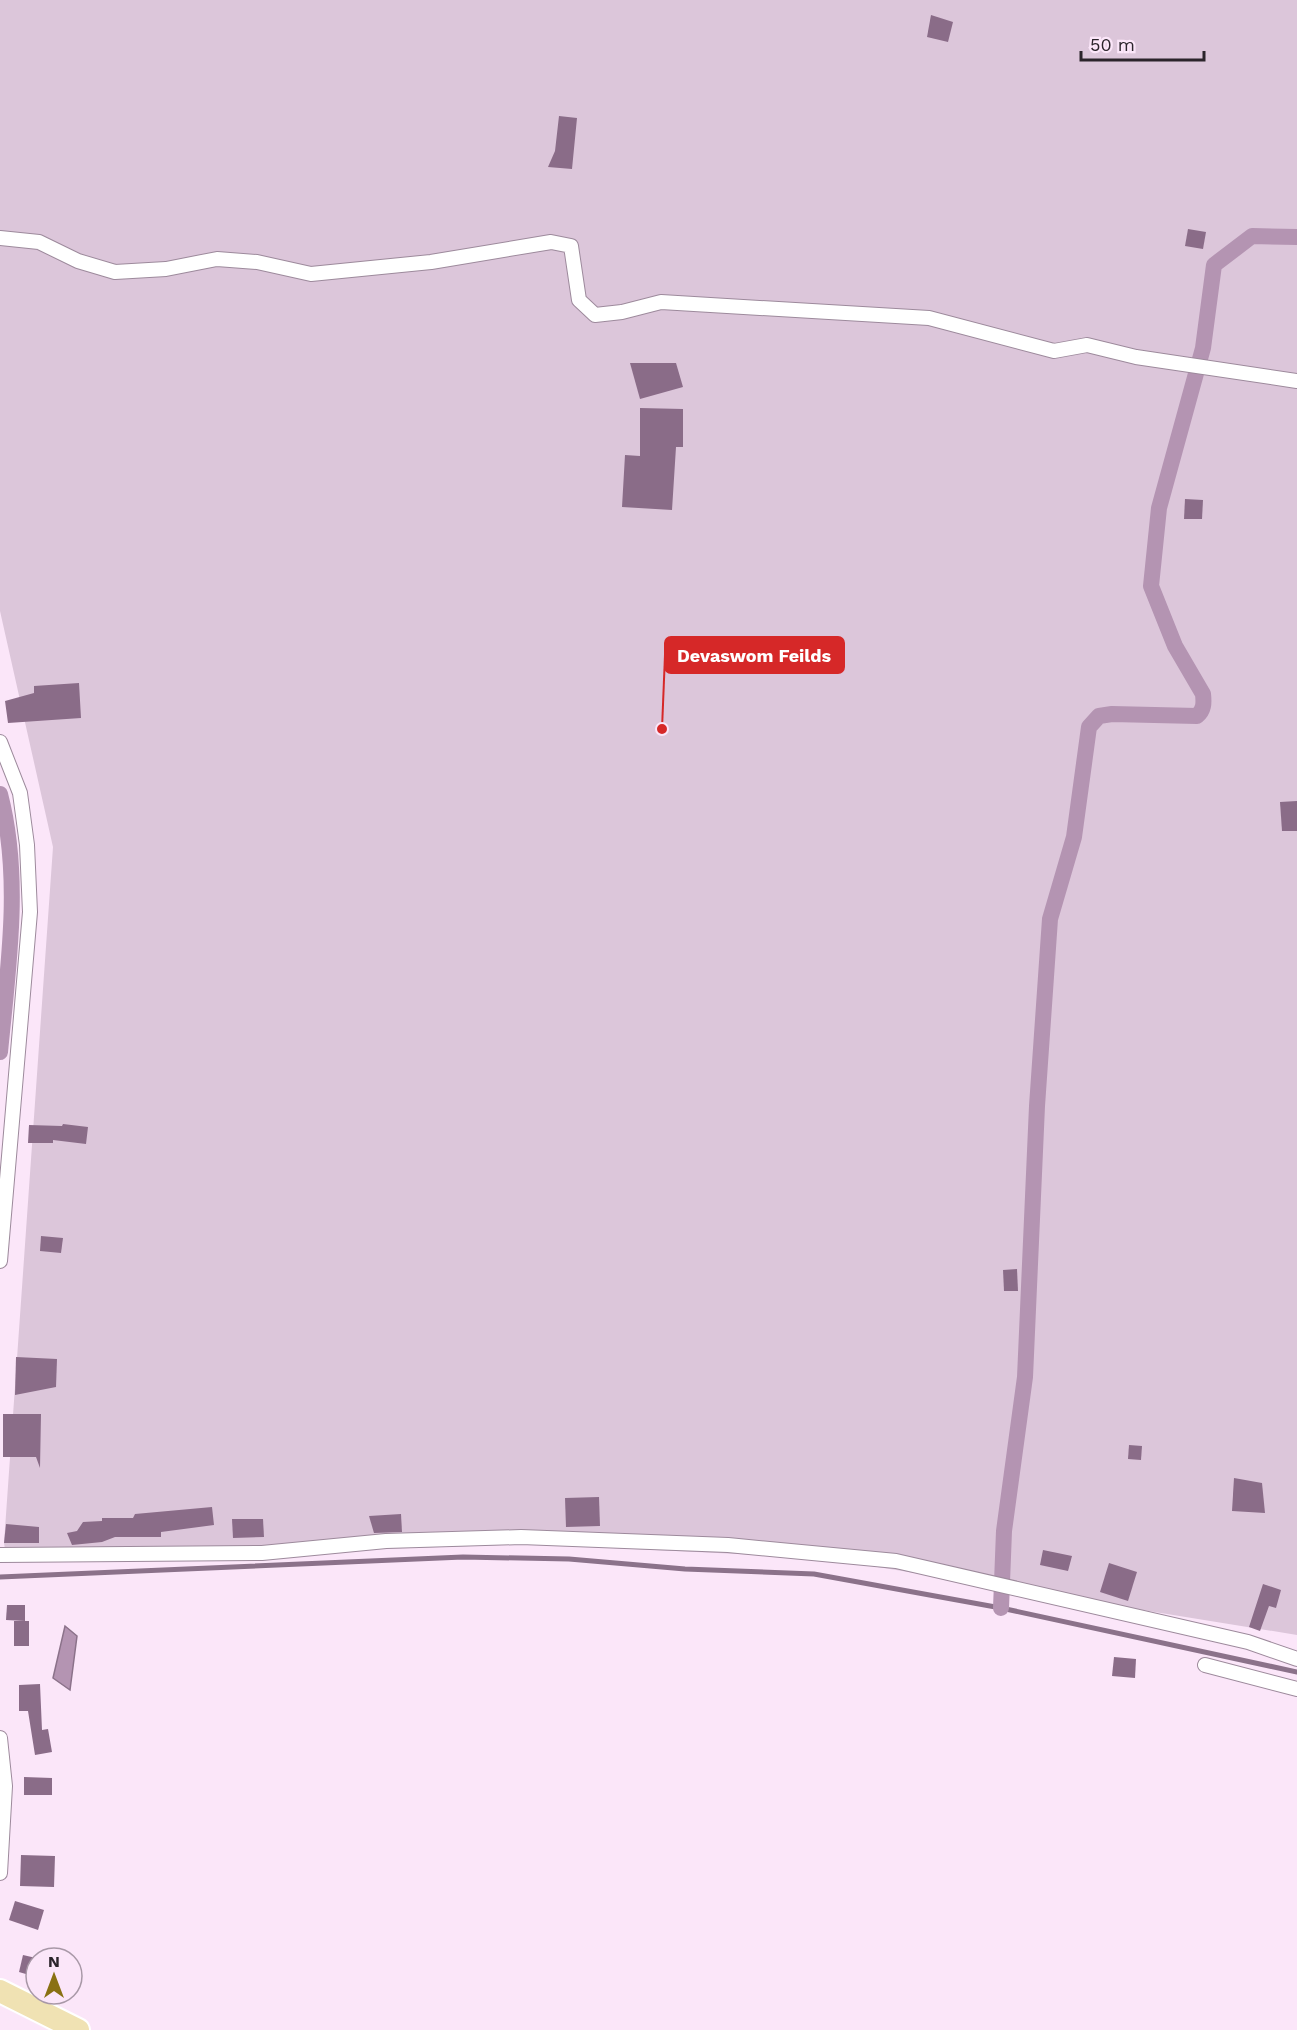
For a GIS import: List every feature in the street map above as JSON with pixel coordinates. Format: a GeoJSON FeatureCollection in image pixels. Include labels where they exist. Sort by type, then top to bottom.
{"type":"FeatureCollection","features":[{"type":"Feature","properties":{"kind":"main road"},"geometry":{"type":"LineString","coordinates":[[0,1991],[78,2030]]}},
{"type":"Feature","properties":{"kind":"street"},"geometry":{"type":"LineString","coordinates":[[0,238],[39,242],[78,261],[116,272],[166,269],[217,259],[257,262],[311,274],[431,262],[551,242],[571,246],[579,300],[595,315],[622,312],[661,302],[928,318],[1054,351],[1087,345],[1136,357],[1297,381]]}},
{"type":"Feature","properties":{"kind":"street"},"geometry":{"type":"LineString","coordinates":[[0,742],[20,793],[27,845],[30,912],[0,1261]]}},
{"type":"Feature","properties":{"kind":"street"},"geometry":{"type":"LineString","coordinates":[[0,1555],[261,1553],[386,1541],[521,1537],[728,1545],[896,1561],[1009,1589],[1248,1642],[1297,1659]]}},
{"type":"Feature","properties":{"kind":"street"},"geometry":{"type":"LineString","coordinates":[[1205,1665],[1297,1689]]}},
{"type":"Feature","properties":{"kind":"street"},"geometry":{"type":"LineString","coordinates":[[0,1738],[5,1786],[0,1873]]}},
{"type":"Feature","properties":{"kind":"shaded area"},"geometry":{"type":"Polygon","coordinates":[[[0,0],[1297,0],[1297,1635],[822,1558],[530,1544],[7,1561],[4,1543],[53,847],[0,611],[0,0]]]}},
{"type":"Feature","properties":{"kind":"shaded area"},"geometry":{"type":"Polygon","coordinates":[[[65,1626],[77,1636],[70,1690],[53,1678],[65,1626]]]}},
{"type":"Feature","properties":{"kind":"building"},"geometry":{"type":"Polygon","coordinates":[[[931,15],[953,22],[948,42],[927,37],[931,15]]]}},
{"type":"Feature","properties":{"kind":"building"},"geometry":{"type":"Polygon","coordinates":[[[559,116],[577,118],[572,169],[548,167],[555,151],[559,116]]]}},
{"type":"Feature","properties":{"kind":"building"},"geometry":{"type":"Polygon","coordinates":[[[1188,229],[1206,232],[1203,249],[1185,246],[1188,229]]]}},
{"type":"Feature","properties":{"kind":"building"},"geometry":{"type":"Polygon","coordinates":[[[630,363],[676,363],[683,387],[640,399],[630,363]]]}},
{"type":"Feature","properties":{"kind":"building"},"geometry":{"type":"Polygon","coordinates":[[[640,408],[683,409],[683,447],[676,447],[672,510],[622,507],[625,455],[640,456],[640,408]]]}},
{"type":"Feature","properties":{"kind":"building"},"geometry":{"type":"Polygon","coordinates":[[[1185,499],[1203,500],[1202,519],[1184,519],[1185,499]]]}},
{"type":"Feature","properties":{"kind":"building"},"geometry":{"type":"Polygon","coordinates":[[[79,683],[81,718],[8,723],[5,701],[34,693],[34,686],[79,683]]]}},
{"type":"Feature","properties":{"kind":"building"},"geometry":{"type":"Polygon","coordinates":[[[1297,801],[1297,831],[1282,831],[1280,802],[1297,801]]]}},
{"type":"Feature","properties":{"kind":"building"},"geometry":{"type":"Polygon","coordinates":[[[63,1124],[88,1127],[86,1144],[53,1140],[53,1143],[28,1143],[29,1125],[62,1126],[63,1124]]]}},
{"type":"Feature","properties":{"kind":"building"},"geometry":{"type":"Polygon","coordinates":[[[41,1236],[63,1238],[61,1253],[40,1251],[41,1236]]]}},
{"type":"Feature","properties":{"kind":"building"},"geometry":{"type":"Polygon","coordinates":[[[1017,1269],[1018,1291],[1004,1291],[1003,1270],[1017,1269]]]}},
{"type":"Feature","properties":{"kind":"building"},"geometry":{"type":"Polygon","coordinates":[[[16,1357],[57,1359],[56,1387],[15,1395],[16,1357]]]}},
{"type":"Feature","properties":{"kind":"building"},"geometry":{"type":"Polygon","coordinates":[[[3,1414],[41,1414],[40,1468],[36,1457],[3,1457],[3,1414]]]}},
{"type":"Feature","properties":{"kind":"building"},"geometry":{"type":"Polygon","coordinates":[[[1129,1445],[1142,1446],[1141,1460],[1128,1459],[1129,1445]]]}},
{"type":"Feature","properties":{"kind":"building"},"geometry":{"type":"Polygon","coordinates":[[[1234,1478],[1262,1483],[1265,1513],[1232,1511],[1234,1478]]]}},
{"type":"Feature","properties":{"kind":"building"},"geometry":{"type":"Polygon","coordinates":[[[599,1497],[600,1526],[566,1527],[565,1498],[599,1497]]]}},
{"type":"Feature","properties":{"kind":"building"},"geometry":{"type":"Polygon","coordinates":[[[212,1507],[214,1525],[161,1532],[161,1537],[115,1537],[102,1542],[72,1545],[67,1533],[77,1531],[83,1522],[102,1521],[102,1518],[133,1518],[135,1514],[212,1507]]]}},
{"type":"Feature","properties":{"kind":"building"},"geometry":{"type":"Polygon","coordinates":[[[401,1514],[402,1532],[374,1533],[369,1516],[401,1514]]]}},
{"type":"Feature","properties":{"kind":"building"},"geometry":{"type":"Polygon","coordinates":[[[232,1519],[263,1519],[264,1537],[233,1538],[232,1519]]]}},
{"type":"Feature","properties":{"kind":"building"},"geometry":{"type":"Polygon","coordinates":[[[6,1524],[39,1527],[39,1543],[4,1543],[6,1524]]]}},
{"type":"Feature","properties":{"kind":"building"},"geometry":{"type":"Polygon","coordinates":[[[1043,1550],[1072,1556],[1068,1571],[1040,1565],[1043,1550]]]}},
{"type":"Feature","properties":{"kind":"building"},"geometry":{"type":"Polygon","coordinates":[[[1109,1563],[1137,1572],[1128,1601],[1100,1592],[1109,1563]]]}},
{"type":"Feature","properties":{"kind":"building"},"geometry":{"type":"Polygon","coordinates":[[[1263,1584],[1281,1590],[1276,1608],[1269,1606],[1260,1631],[1249,1627],[1263,1584]]]}},
{"type":"Feature","properties":{"kind":"building"},"geometry":{"type":"Polygon","coordinates":[[[7,1605],[25,1605],[25,1621],[6,1620],[7,1605]]]}},
{"type":"Feature","properties":{"kind":"building"},"geometry":{"type":"Polygon","coordinates":[[[14,1621],[29,1621],[29,1646],[14,1646],[14,1621]]]}},
{"type":"Feature","properties":{"kind":"building"},"geometry":{"type":"Polygon","coordinates":[[[1114,1657],[1136,1659],[1135,1678],[1112,1676],[1114,1657]]]}},
{"type":"Feature","properties":{"kind":"building"},"geometry":{"type":"Polygon","coordinates":[[[40,1684],[42,1730],[48,1729],[52,1752],[35,1755],[28,1711],[19,1711],[19,1685],[40,1684]]]}},
{"type":"Feature","properties":{"kind":"building"},"geometry":{"type":"Polygon","coordinates":[[[24,1777],[52,1778],[52,1795],[24,1795],[24,1777]]]}},
{"type":"Feature","properties":{"kind":"building"},"geometry":{"type":"Polygon","coordinates":[[[21,1855],[55,1856],[54,1887],[20,1886],[21,1855]]]}},
{"type":"Feature","properties":{"kind":"building"},"geometry":{"type":"Polygon","coordinates":[[[15,1901],[44,1910],[38,1930],[9,1920],[15,1901]]]}},
{"type":"Feature","properties":{"kind":"building"},"geometry":{"type":"Polygon","coordinates":[[[23,1955],[24,1955],[24,1973],[19,1972],[23,1955]]]}},
{"type":"Feature","properties":{"kind":"waterway"},"geometry":{"type":"LineString","coordinates":[[1001,1608],[1004,1531],[1025,1377],[1037,1106],[1050,919],[1074,837],[1089,727],[1099,716],[1112,714],[1197,716],[1202,709],[1203,694],[1175,646],[1151,586],[1159,508],[1203,348],[1214,265],[1252,236],[1297,237]]}},
{"type":"Feature","properties":{"kind":"waterway"},"geometry":{"type":"LineString","coordinates":[[0,794],[7,826],[12,890],[9,956],[0,1052]]}},
{"type":"Feature","properties":{"kind":"waterway"},"geometry":{"type":"LineString","coordinates":[[0,1577],[463,1557],[569,1559],[685,1569],[814,1574],[1001,1608],[1297,1672]]}},
{"type":"Feature","properties":{"kind":"place","name":"Devaswom Feilds"},"geometry":{"type":"Point","coordinates":[662,729]}}]}
